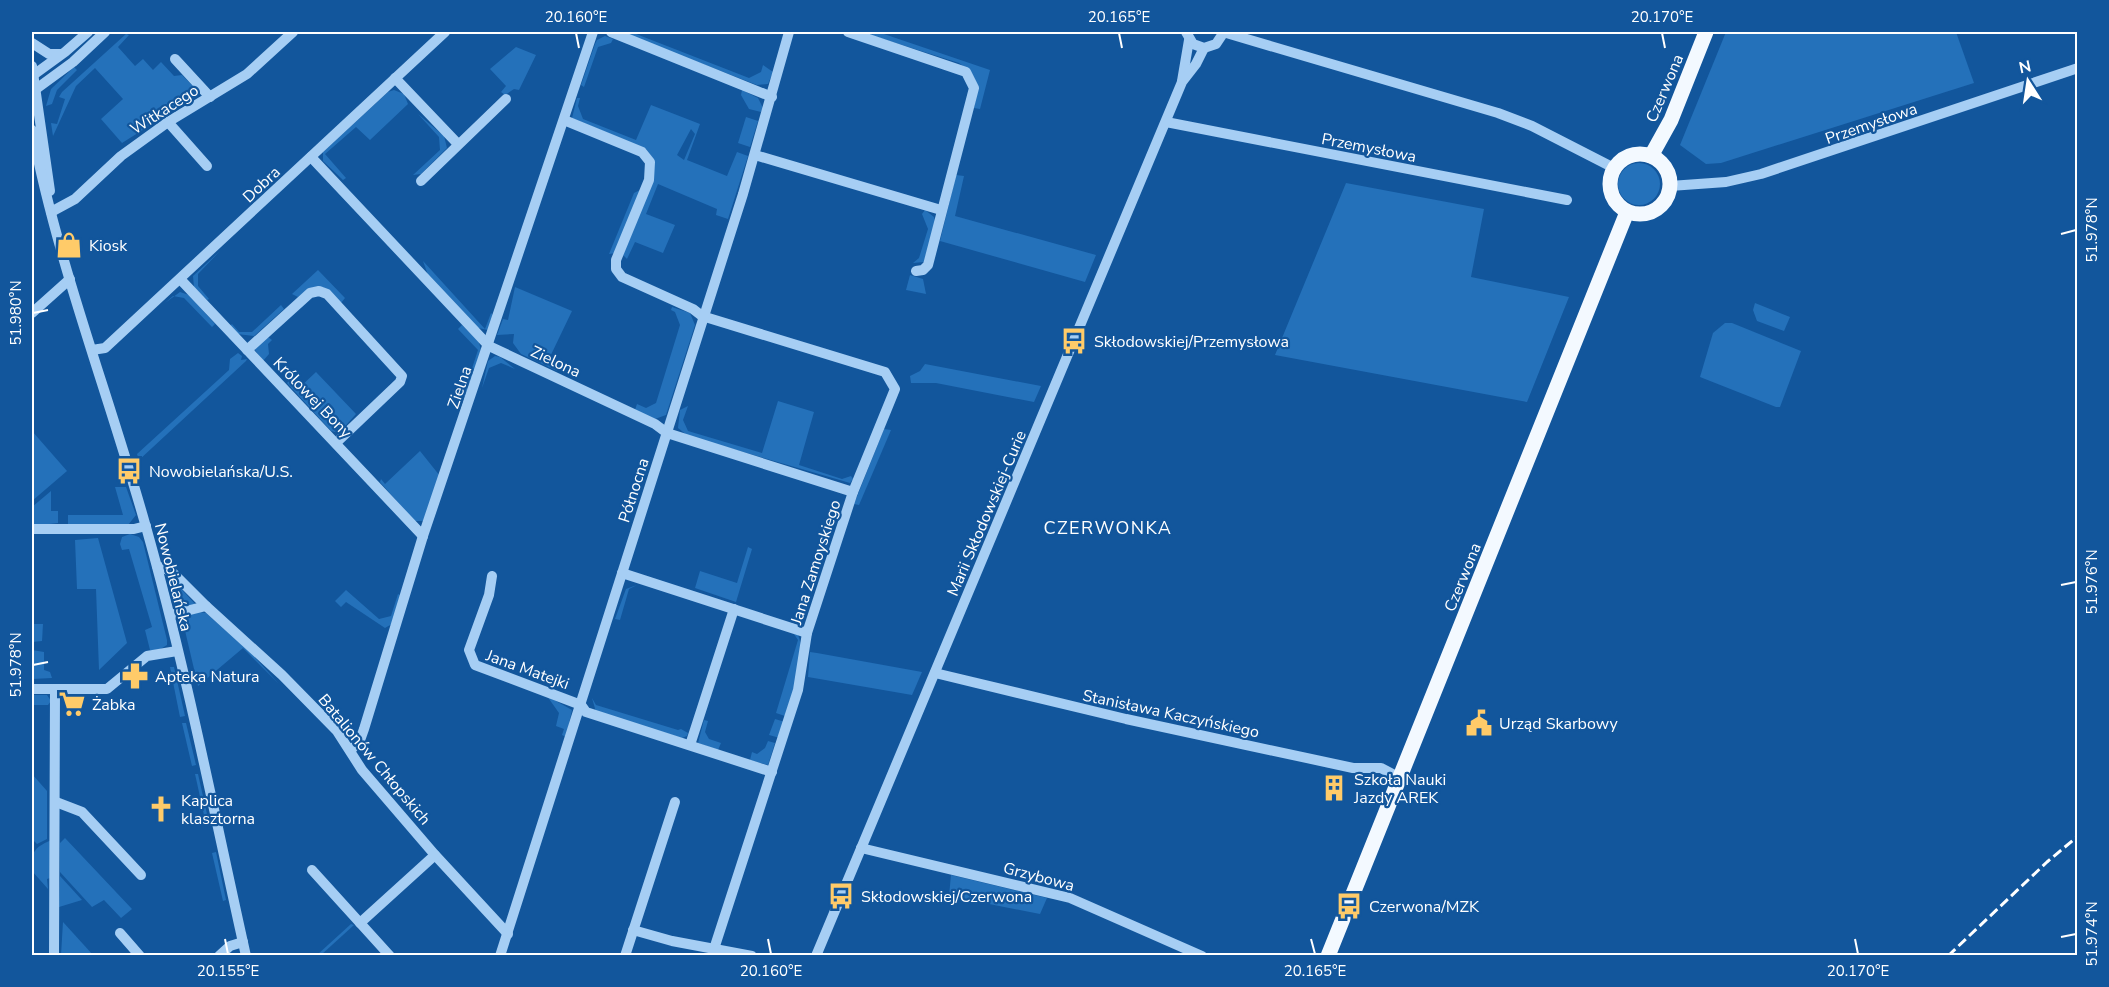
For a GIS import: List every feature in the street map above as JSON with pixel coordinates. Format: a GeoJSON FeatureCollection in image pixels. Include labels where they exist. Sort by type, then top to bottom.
{"type":"FeatureCollection","features":[{"type":"Feature","properties":{"kind":"main road","name":"Czerwona"},"geometry":{"type":"LineString","coordinates":[[1651,156],[1671,120],[1706,32]]}},
{"type":"Feature","properties":{"kind":"main road"},"geometry":{"type":"LineString","coordinates":[[1629,156],[1651,156],[1664,166],[1670,186],[1662,204],[1654,210],[1644,213],[1627,212],[1612,196],[1610,177],[1614,168],[1629,156]]}},
{"type":"Feature","properties":{"kind":"main road","name":"Czerwona"},"geometry":{"type":"LineString","coordinates":[[1328,956],[1627,212]]}},
{"type":"Feature","properties":{"kind":"street"},"geometry":{"type":"LineString","coordinates":[[32,72],[62,54],[87,32]]}},
{"type":"Feature","properties":{"kind":"street"},"geometry":{"type":"LineString","coordinates":[[33,91],[74,62],[105,32]]}},
{"type":"Feature","properties":{"kind":"street","name":"Witkacego"},"geometry":{"type":"LineString","coordinates":[[51,212],[75,199],[121,156],[168,122],[247,74],[293,32]]}},
{"type":"Feature","properties":{"kind":"street","name":"Dobra"},"geometry":{"type":"LineString","coordinates":[[92,350],[105,348],[181,280],[445,32]]}},
{"type":"Feature","properties":{"kind":"street","name":"Zielna"},"geometry":{"type":"LineString","coordinates":[[350,750],[358,743],[364,729],[423,536],[489,346],[593,32]]}},
{"type":"Feature","properties":{"kind":"street"},"geometry":{"type":"LineString","coordinates":[[611,32],[772,97]]}},
{"type":"Feature","properties":{"kind":"street","name":"Północna"},"geometry":{"type":"LineString","coordinates":[[500,956],[755,155],[789,32]]}},
{"type":"Feature","properties":{"kind":"street"},"geometry":{"type":"LineString","coordinates":[[848,32],[966,72],[972,79],[974,87],[928,265],[923,270],[916,271]]}},
{"type":"Feature","properties":{"kind":"street"},"geometry":{"type":"LineString","coordinates":[[1224,32],[1498,113],[1532,126],[1614,168]]}},
{"type":"Feature","properties":{"kind":"street","name":"Marii Skłodowskiej-Curie"},"geometry":{"type":"LineString","coordinates":[[816,956],[1182,82],[1204,48],[1216,44],[1224,32]]}},
{"type":"Feature","properties":{"kind":"street"},"geometry":{"type":"LineString","coordinates":[[1186,35],[1204,48]]}},
{"type":"Feature","properties":{"kind":"street","name":"Marii Skłodowskiej-Curie"},"geometry":{"type":"LineString","coordinates":[[1182,82],[1186,35]]}},
{"type":"Feature","properties":{"kind":"street"},"geometry":{"type":"LineString","coordinates":[[32,43],[49,54],[62,54]]}},
{"type":"Feature","properties":{"kind":"street"},"geometry":{"type":"LineString","coordinates":[[175,59],[210,97]]}},
{"type":"Feature","properties":{"kind":"street","name":"Przemysłowa"},"geometry":{"type":"LineString","coordinates":[[1670,186],[1726,182],[1761,174],[2078,68]]}},
{"type":"Feature","properties":{"kind":"street","name":"Nowobielańska"},"geometry":{"type":"LineString","coordinates":[[32,72],[51,212]]}},
{"type":"Feature","properties":{"kind":"street"},"geometry":{"type":"LineString","coordinates":[[395,78],[457,143]]}},
{"type":"Feature","properties":{"kind":"street"},"geometry":{"type":"LineString","coordinates":[[421,181],[457,143],[506,99]]}},
{"type":"Feature","properties":{"kind":"street"},"geometry":{"type":"LineString","coordinates":[[564,120],[642,152],[650,162],[649,180],[616,260],[617,271],[628,282],[693,309],[702,316]]}},
{"type":"Feature","properties":{"kind":"street"},"geometry":{"type":"LineString","coordinates":[[168,122],[207,166]]}},
{"type":"Feature","properties":{"kind":"street","name":"Przemysłowa"},"geometry":{"type":"LineString","coordinates":[[1166,122],[1567,200]]}},
{"type":"Feature","properties":{"kind":"street","name":"Nowobielańska"},"geometry":{"type":"LineString","coordinates":[[32,133],[41,178],[146,526],[170,615],[246,956]]}},
{"type":"Feature","properties":{"kind":"street"},"geometry":{"type":"LineString","coordinates":[[755,155],[942,210]]}},
{"type":"Feature","properties":{"kind":"street","name":"Zielona"},"geometry":{"type":"LineString","coordinates":[[311,157],[489,346],[655,424],[667,433],[853,492]]}},
{"type":"Feature","properties":{"kind":"street"},"geometry":{"type":"LineString","coordinates":[[32,313],[70,279]]}},
{"type":"Feature","properties":{"kind":"street","name":"Królowej Bony"},"geometry":{"type":"LineString","coordinates":[[181,280],[423,536]]}},
{"type":"Feature","properties":{"kind":"street"},"geometry":{"type":"LineString","coordinates":[[247,350],[310,292],[319,291],[327,294],[402,376],[400,382],[336,443]]}},
{"type":"Feature","properties":{"kind":"street","name":"Jana Zamoyskiego"},"geometry":{"type":"LineString","coordinates":[[702,316],[885,372],[892,379],[895,389],[853,492],[807,633],[798,690],[714,950]]}},
{"type":"Feature","properties":{"kind":"street"},"geometry":{"type":"LineString","coordinates":[[32,529],[123,529],[146,526]]}},
{"type":"Feature","properties":{"kind":"street","name":"Batalionów Chłopskich"},"geometry":{"type":"LineString","coordinates":[[157,566],[171,571],[282,675],[337,731],[362,770],[435,855],[508,934]]}},
{"type":"Feature","properties":{"kind":"street"},"geometry":{"type":"LineString","coordinates":[[622,573],[807,633]]}},
{"type":"Feature","properties":{"kind":"street","name":"Jana Matejki"},"geometry":{"type":"LineString","coordinates":[[492,576],[489,595],[470,648],[473,664],[581,705],[586,712],[772,772]]}},
{"type":"Feature","properties":{"kind":"street"},"geometry":{"type":"LineString","coordinates":[[170,615],[206,606]]}},
{"type":"Feature","properties":{"kind":"street"},"geometry":{"type":"LineString","coordinates":[[690,745],[734,609]]}},
{"type":"Feature","properties":{"kind":"street"},"geometry":{"type":"LineString","coordinates":[[32,689],[107,689],[147,656],[177,651]]}},
{"type":"Feature","properties":{"kind":"street","name":"Stanisława Kaczyńskiego"},"geometry":{"type":"LineString","coordinates":[[935,673],[1126,719],[1353,768],[1381,768],[1400,778]]}},
{"type":"Feature","properties":{"kind":"street"},"geometry":{"type":"LineString","coordinates":[[54,689],[56,802],[54,956]]}},
{"type":"Feature","properties":{"kind":"street"},"geometry":{"type":"LineString","coordinates":[[625,956],[675,801]]}},
{"type":"Feature","properties":{"kind":"street"},"geometry":{"type":"LineString","coordinates":[[56,802],[82,812],[141,875]]}},
{"type":"Feature","properties":{"kind":"street","name":"Grzybowa"},"geometry":{"type":"LineString","coordinates":[[861,848],[1070,898],[1202,956]]}},
{"type":"Feature","properties":{"kind":"street"},"geometry":{"type":"LineString","coordinates":[[360,923],[435,855]]}},
{"type":"Feature","properties":{"kind":"street"},"geometry":{"type":"LineString","coordinates":[[312,870],[390,956]]}},
{"type":"Feature","properties":{"kind":"street"},"geometry":{"type":"LineString","coordinates":[[633,930],[714,950],[752,956]]}},
{"type":"Feature","properties":{"kind":"street"},"geometry":{"type":"LineString","coordinates":[[120,933],[140,956]]}},
{"type":"Feature","properties":{"kind":"street"},"geometry":{"type":"LineString","coordinates":[[219,956],[230,946],[243,942]]}},
{"type":"Feature","properties":{"kind":"shaded area"},"geometry":{"type":"Polygon","coordinates":[[[620,32],[631,32],[749,78],[761,72],[763,65],[773,72],[768,84],[757,85],[620,32]]]}},
{"type":"Feature","properties":{"kind":"shaded area"},"geometry":{"type":"Polygon","coordinates":[[[861,32],[878,32],[990,70],[980,109],[974,108],[977,88],[974,77],[959,63],[861,32]]]}},
{"type":"Feature","properties":{"kind":"shaded area"},"geometry":{"type":"Polygon","coordinates":[[[1726,32],[1956,32],[1974,83],[1721,163],[1706,164],[1680,145],[1726,32]]]}},
{"type":"Feature","properties":{"kind":"shaded area"},"geometry":{"type":"Polygon","coordinates":[[[126,34],[129,35],[118,47],[135,66],[143,59],[153,70],[161,62],[174,76],[182,75],[197,90],[195,97],[122,143],[101,119],[123,99],[95,68],[76,86],[53,136],[51,123],[57,124],[65,99],[59,97],[62,92],[126,34]]]}},
{"type":"Feature","properties":{"kind":"shaded area"},"geometry":{"type":"Polygon","coordinates":[[[605,36],[613,39],[611,43],[598,47],[584,87],[581,85],[595,44],[597,40],[605,36]]]}},
{"type":"Feature","properties":{"kind":"shaded area"},"geometry":{"type":"Polygon","coordinates":[[[516,47],[536,55],[519,90],[514,89],[505,95],[501,92],[506,86],[490,69],[516,47]]]}},
{"type":"Feature","properties":{"kind":"shaded area"},"geometry":{"type":"Polygon","coordinates":[[[74,67],[77,70],[57,90],[52,104],[46,106],[51,89],[74,67]]]}},
{"type":"Feature","properties":{"kind":"shaded area"},"geometry":{"type":"Polygon","coordinates":[[[394,90],[404,94],[408,104],[370,140],[356,127],[325,154],[346,178],[343,180],[323,161],[323,152],[388,92],[394,90]]]}},
{"type":"Feature","properties":{"kind":"shaded area"},"geometry":{"type":"Polygon","coordinates":[[[742,90],[758,98],[763,108],[761,112],[749,109],[741,95],[742,90]]]}},
{"type":"Feature","properties":{"kind":"shaded area"},"geometry":{"type":"Polygon","coordinates":[[[577,98],[580,98],[578,106],[583,119],[636,140],[651,105],[700,124],[687,160],[727,176],[737,152],[748,156],[728,219],[716,215],[717,209],[658,184],[646,214],[675,225],[663,253],[635,242],[627,259],[623,255],[654,178],[653,159],[646,149],[572,118],[577,98]],[[691,129],[677,155],[684,160],[695,134],[691,129]]]}},
{"type":"Feature","properties":{"kind":"shaded area"},"geometry":{"type":"Polygon","coordinates":[[[418,114],[444,136],[447,148],[421,174],[413,175],[440,150],[439,137],[418,114]]]}},
{"type":"Feature","properties":{"kind":"shaded area"},"geometry":{"type":"Polygon","coordinates":[[[746,117],[758,121],[750,147],[738,143],[746,117]]]}},
{"type":"Feature","properties":{"kind":"shaded area"},"geometry":{"type":"Polygon","coordinates":[[[1639,163],[1647,164],[1654,169],[1659,176],[1659,192],[1654,199],[1647,204],[1639,205],[1631,204],[1624,199],[1619,192],[1618,184],[1619,176],[1624,169],[1631,164],[1639,163]]]}},
{"type":"Feature","properties":{"kind":"shaded area"},"geometry":{"type":"Polygon","coordinates":[[[956,175],[964,176],[955,216],[1096,255],[1085,282],[940,241],[956,175]]]}},
{"type":"Feature","properties":{"kind":"shaded area"},"geometry":{"type":"Polygon","coordinates":[[[1346,183],[1484,209],[1471,277],[1569,297],[1527,402],[1275,355],[1346,183]]]}},
{"type":"Feature","properties":{"kind":"shaded area"},"geometry":{"type":"Polygon","coordinates":[[[640,190],[616,253],[609,254],[634,193],[640,190]]]}},
{"type":"Feature","properties":{"kind":"shaded area"},"geometry":{"type":"Polygon","coordinates":[[[925,210],[934,217],[935,222],[924,262],[913,263],[919,258],[928,229],[922,214],[925,210]]]}},
{"type":"Feature","properties":{"kind":"shaded area"},"geometry":{"type":"Polygon","coordinates":[[[220,251],[198,274],[198,286],[209,299],[207,300],[194,287],[193,276],[220,251]]]}},
{"type":"Feature","properties":{"kind":"shaded area"},"geometry":{"type":"Polygon","coordinates":[[[423,261],[485,329],[491,313],[494,316],[488,330],[478,328],[428,275],[423,261]]]}},
{"type":"Feature","properties":{"kind":"shaded area"},"geometry":{"type":"Polygon","coordinates":[[[318,270],[345,298],[341,303],[321,287],[311,288],[298,297],[292,294],[318,270]]]}},
{"type":"Feature","properties":{"kind":"shaded area"},"geometry":{"type":"Polygon","coordinates":[[[910,275],[923,279],[926,294],[906,290],[910,275]]]}},
{"type":"Feature","properties":{"kind":"shaded area"},"geometry":{"type":"Polygon","coordinates":[[[515,287],[572,311],[548,361],[559,367],[557,371],[521,354],[513,343],[514,334],[497,335],[503,319],[508,320],[515,287]]]}},
{"type":"Feature","properties":{"kind":"shaded area"},"geometry":{"type":"Polygon","coordinates":[[[180,292],[189,295],[215,324],[212,327],[184,298],[174,296],[180,292]]]}},
{"type":"Feature","properties":{"kind":"shaded area"},"geometry":{"type":"Polygon","coordinates":[[[1755,303],[1790,317],[1784,331],[1757,321],[1753,310],[1755,303]]]}},
{"type":"Feature","properties":{"kind":"shaded area"},"geometry":{"type":"Polygon","coordinates":[[[281,305],[284,309],[254,336],[237,334],[230,326],[232,324],[239,332],[252,332],[281,305]]]}},
{"type":"Feature","properties":{"kind":"shaded area"},"geometry":{"type":"Polygon","coordinates":[[[672,307],[690,313],[695,325],[666,415],[655,419],[635,410],[637,404],[646,408],[656,403],[680,325],[675,312],[671,310],[672,307]]]}},
{"type":"Feature","properties":{"kind":"shaded area"},"geometry":{"type":"Polygon","coordinates":[[[1725,323],[1732,323],[1801,351],[1780,407],[1700,377],[1713,333],[1725,323]]]}},
{"type":"Feature","properties":{"kind":"shaded area"},"geometry":{"type":"Polygon","coordinates":[[[462,325],[479,342],[481,351],[465,396],[463,396],[478,350],[458,329],[462,325]]]}},
{"type":"Feature","properties":{"kind":"shaded area"},"geometry":{"type":"Polygon","coordinates":[[[268,337],[272,340],[268,344],[269,354],[263,361],[255,350],[256,346],[268,337]]]}},
{"type":"Feature","properties":{"kind":"shaded area"},"geometry":{"type":"Polygon","coordinates":[[[238,353],[242,356],[241,360],[247,359],[246,361],[139,460],[137,454],[229,370],[230,359],[238,353]]]}},
{"type":"Feature","properties":{"kind":"shaded area"},"geometry":{"type":"Polygon","coordinates":[[[495,356],[500,357],[515,369],[501,363],[489,368],[482,388],[488,361],[495,356]]]}},
{"type":"Feature","properties":{"kind":"shaded area"},"geometry":{"type":"Polygon","coordinates":[[[925,364],[1041,386],[1034,402],[936,383],[911,383],[910,376],[920,371],[925,364]]]}},
{"type":"Feature","properties":{"kind":"shaded area"},"geometry":{"type":"Polygon","coordinates":[[[316,372],[356,414],[339,433],[331,431],[287,383],[289,381],[298,389],[316,372]]]}},
{"type":"Feature","properties":{"kind":"shaded area"},"geometry":{"type":"Polygon","coordinates":[[[778,401],[814,412],[799,465],[842,479],[851,476],[853,479],[850,483],[688,436],[678,428],[680,410],[688,406],[683,420],[688,431],[762,453],[778,401]]]}},
{"type":"Feature","properties":{"kind":"shaded area"},"geometry":{"type":"Polygon","coordinates":[[[884,429],[891,430],[859,505],[854,504],[884,429]]]}},
{"type":"Feature","properties":{"kind":"shaded area"},"geometry":{"type":"Polygon","coordinates":[[[32,431],[67,471],[32,501],[32,431]]]}},
{"type":"Feature","properties":{"kind":"shaded area"},"geometry":{"type":"Polygon","coordinates":[[[420,451],[440,476],[424,521],[414,521],[380,482],[381,479],[385,484],[420,451]]]}},
{"type":"Feature","properties":{"kind":"shaded area"},"geometry":{"type":"Polygon","coordinates":[[[115,487],[126,487],[136,515],[128,525],[68,526],[68,515],[123,515],[115,487]]]}},
{"type":"Feature","properties":{"kind":"shaded area"},"geometry":{"type":"Polygon","coordinates":[[[51,491],[51,511],[58,511],[58,523],[32,526],[32,507],[51,491]]]}},
{"type":"Feature","properties":{"kind":"shaded area"},"geometry":{"type":"Polygon","coordinates":[[[130,534],[139,537],[143,542],[167,640],[167,645],[159,650],[150,650],[145,630],[152,627],[129,549],[122,550],[120,544],[122,537],[130,534]]]}},
{"type":"Feature","properties":{"kind":"shaded area"},"geometry":{"type":"Polygon","coordinates":[[[98,538],[127,643],[99,670],[96,589],[77,589],[75,540],[98,538]]]}},
{"type":"Feature","properties":{"kind":"shaded area"},"geometry":{"type":"Polygon","coordinates":[[[748,547],[752,549],[736,602],[695,588],[700,571],[737,583],[748,547]]]}},
{"type":"Feature","properties":{"kind":"shaded area"},"geometry":{"type":"Polygon","coordinates":[[[174,581],[195,604],[179,609],[174,581]]]}},
{"type":"Feature","properties":{"kind":"shaded area"},"geometry":{"type":"Polygon","coordinates":[[[637,585],[629,589],[620,620],[615,619],[626,589],[637,585]]]}},
{"type":"Feature","properties":{"kind":"shaded area"},"geometry":{"type":"Polygon","coordinates":[[[346,590],[379,619],[391,616],[398,594],[400,595],[392,624],[385,628],[346,602],[341,607],[335,601],[346,590]]]}},
{"type":"Feature","properties":{"kind":"shaded area"},"geometry":{"type":"Polygon","coordinates":[[[206,613],[250,652],[279,684],[243,648],[198,686],[183,622],[188,615],[206,613]]]}},
{"type":"Feature","properties":{"kind":"shaded area"},"geometry":{"type":"Polygon","coordinates":[[[32,624],[43,624],[42,641],[32,642],[32,624]]]}},
{"type":"Feature","properties":{"kind":"shaded area"},"geometry":{"type":"Polygon","coordinates":[[[794,634],[798,635],[800,643],[800,663],[785,716],[776,713],[798,640],[794,634]]]}},
{"type":"Feature","properties":{"kind":"shaded area"},"geometry":{"type":"Polygon","coordinates":[[[32,650],[44,652],[44,670],[50,672],[52,678],[32,679],[32,650]]]}},
{"type":"Feature","properties":{"kind":"shaded area"},"geometry":{"type":"Polygon","coordinates":[[[810,652],[922,672],[912,695],[808,677],[810,652]]]}},
{"type":"Feature","properties":{"kind":"shaded area"},"geometry":{"type":"Polygon","coordinates":[[[170,667],[174,667],[185,716],[180,717],[170,667]]]}},
{"type":"Feature","properties":{"kind":"shaded area"},"geometry":{"type":"Polygon","coordinates":[[[32,695],[47,695],[51,701],[48,705],[32,705],[32,695]]]}},
{"type":"Feature","properties":{"kind":"shaded area"},"geometry":{"type":"Polygon","coordinates":[[[547,696],[572,710],[566,737],[562,735],[564,729],[556,726],[559,713],[547,696]]]}},
{"type":"Feature","properties":{"kind":"shaded area"},"geometry":{"type":"Polygon","coordinates":[[[592,698],[596,705],[681,729],[688,733],[687,736],[682,738],[596,712],[592,698]]]}},
{"type":"Feature","properties":{"kind":"shaded area"},"geometry":{"type":"Polygon","coordinates":[[[775,719],[785,722],[780,738],[769,735],[775,719]]]}},
{"type":"Feature","properties":{"kind":"shaded area"},"geometry":{"type":"Polygon","coordinates":[[[704,720],[708,721],[705,732],[709,739],[721,743],[718,750],[698,743],[704,720]]]}},
{"type":"Feature","properties":{"kind":"shaded area"},"geometry":{"type":"Polygon","coordinates":[[[182,723],[186,723],[196,765],[192,766],[182,723]]]}},
{"type":"Feature","properties":{"kind":"shaded area"},"geometry":{"type":"Polygon","coordinates":[[[768,741],[775,743],[768,765],[750,760],[752,752],[757,754],[765,748],[768,741]]]}},
{"type":"Feature","properties":{"kind":"shaded area"},"geometry":{"type":"Polygon","coordinates":[[[32,774],[47,791],[47,839],[37,844],[32,839],[32,774]]]}},
{"type":"Feature","properties":{"kind":"shaded area"},"geometry":{"type":"Polygon","coordinates":[[[195,774],[198,774],[207,814],[204,815],[195,774]]]}},
{"type":"Feature","properties":{"kind":"shaded area"},"geometry":{"type":"Polygon","coordinates":[[[65,838],[132,909],[121,918],[104,900],[92,907],[60,872],[60,843],[65,838]]]}},
{"type":"Feature","properties":{"kind":"shaded area"},"geometry":{"type":"Polygon","coordinates":[[[54,839],[50,878],[47,879],[48,889],[32,871],[32,858],[38,847],[54,839]]]}},
{"type":"Feature","properties":{"kind":"shaded area"},"geometry":{"type":"Polygon","coordinates":[[[216,852],[226,900],[223,901],[212,853],[216,852]]]}},
{"type":"Feature","properties":{"kind":"shaded area"},"geometry":{"type":"Polygon","coordinates":[[[951,875],[1047,898],[1040,914],[949,896],[951,875]]]}},
{"type":"Feature","properties":{"kind":"shaded area"},"geometry":{"type":"Polygon","coordinates":[[[60,876],[82,900],[59,907],[60,876]]]}},
{"type":"Feature","properties":{"kind":"shaded area"},"geometry":{"type":"Polygon","coordinates":[[[63,922],[93,955],[61,955],[63,922]]]}},
{"type":"Feature","properties":{"kind":"shaded area"},"geometry":{"type":"Polygon","coordinates":[[[351,924],[354,925],[321,955],[317,955],[351,924]]]}},
{"type":"Feature","properties":{"kind":"railway"},"geometry":{"type":"LineString","coordinates":[[1948,956],[2047,862],[2078,836]]}},
{"type":"Feature","properties":{"kind":"place","name":"Kiosk"},"geometry":{"type":"Point","coordinates":[69,245]}},
{"type":"Feature","properties":{"kind":"place","name":"Skłodowskiej/Przemysłowa"},"geometry":{"type":"Point","coordinates":[1074,341]}},
{"type":"Feature","properties":{"kind":"place","name":"Nowobielańska/U.S."},"geometry":{"type":"Point","coordinates":[129,471]}},
{"type":"Feature","properties":{"kind":"place","name":"Apteka Natura"},"geometry":{"type":"Point","coordinates":[135,676]}},
{"type":"Feature","properties":{"kind":"place","name":"Żabka"},"geometry":{"type":"Point","coordinates":[72,704]}},
{"type":"Feature","properties":{"kind":"place","name":"Urząd Skarbowy"},"geometry":{"type":"Point","coordinates":[1479,723]}},
{"type":"Feature","properties":{"kind":"place","name":"Szkoła Nauki Jazdy AREK"},"geometry":{"type":"Point","coordinates":[1334,788]}},
{"type":"Feature","properties":{"kind":"place","name":"Kaplica klasztorna"},"geometry":{"type":"Point","coordinates":[161,809]}},
{"type":"Feature","properties":{"kind":"place","name":"Skłodowskiej/Czerwona"},"geometry":{"type":"Point","coordinates":[841,896]}},
{"type":"Feature","properties":{"kind":"place","name":"Czerwona/MZK"},"geometry":{"type":"Point","coordinates":[1349,906]}},
{"type":"Feature","properties":{"kind":"district","name":"CZERWONKA"},"geometry":{"type":"Point","coordinates":[1108,528]}}]}
